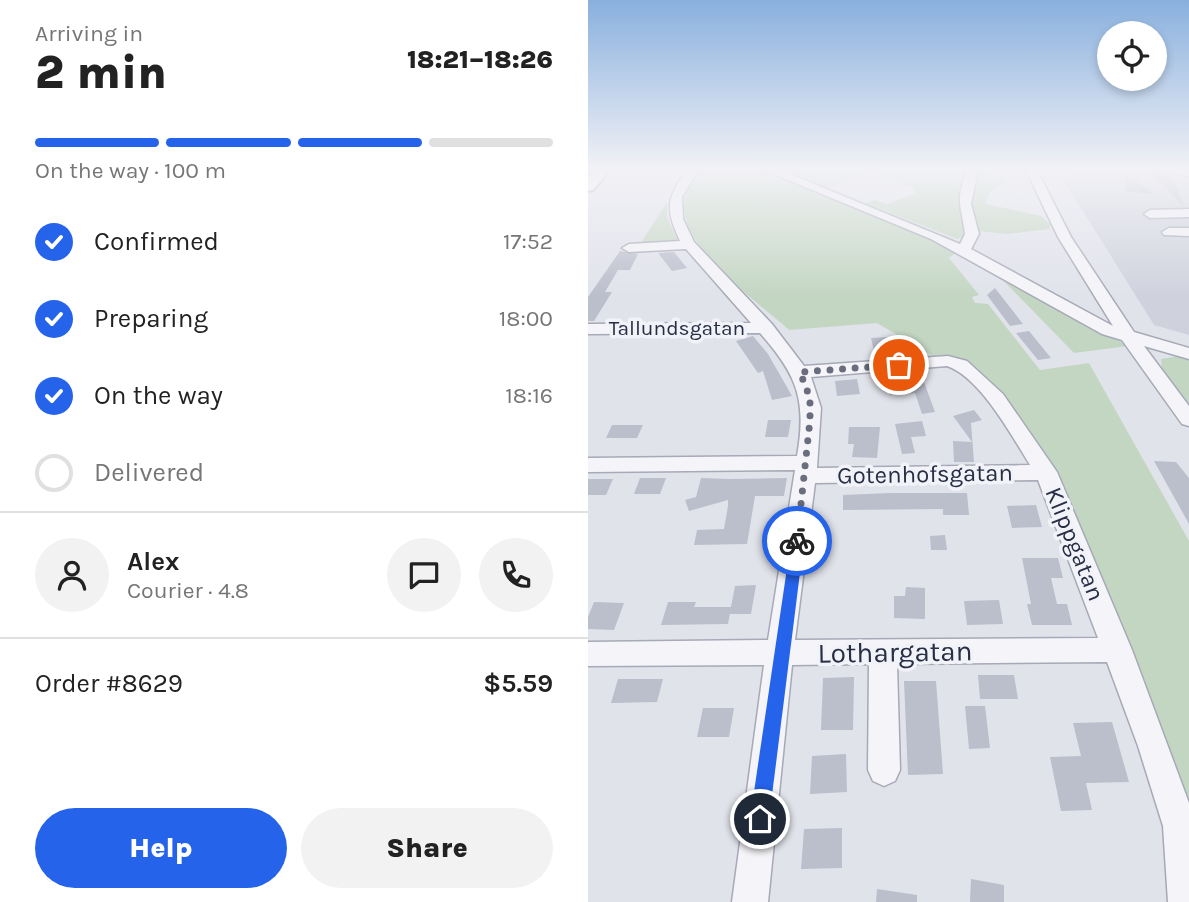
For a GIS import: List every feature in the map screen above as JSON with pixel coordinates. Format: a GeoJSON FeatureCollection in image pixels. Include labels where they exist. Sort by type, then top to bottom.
{"type":"FeatureCollection","features":[{"type":"Feature","properties":{"kind":"street"},"geometry":{"type":"LineString","coordinates":[[676,212],[679,230],[687,245],[766,328],[800,372],[810,398],[806,469],[780,653],[750,902]]}},
{"type":"Feature","properties":{"kind":"street"},"geometry":{"type":"LineString","coordinates":[[872,212],[963,249],[1079,316],[1128,338],[1189,354]]}},
{"type":"Feature","properties":{"kind":"street"},"geometry":{"type":"LineString","coordinates":[[963,249],[972,241],[974,231],[968,212]]}},
{"type":"Feature","properties":{"kind":"street"},"geometry":{"type":"LineString","coordinates":[[1051,212],[1128,338],[1189,420]]}},
{"type":"Feature","properties":{"kind":"street"},"geometry":{"type":"LineString","coordinates":[[1159,223],[1189,213]]}},
{"type":"Feature","properties":{"kind":"street"},"geometry":{"type":"LineString","coordinates":[[1159,223],[1189,222]]}},
{"type":"Feature","properties":{"kind":"street"},"geometry":{"type":"LineString","coordinates":[[1159,223],[1189,232]]}},
{"type":"Feature","properties":{"kind":"street"},"geometry":{"type":"LineString","coordinates":[[629,248],[687,245]]}},
{"type":"Feature","properties":{"kind":"street","name":"Tallundsgatan"},"geometry":{"type":"LineString","coordinates":[[588,329],[766,328]]}},
{"type":"Feature","properties":{"kind":"street","name":"Klippgatan"},"geometry":{"type":"LineString","coordinates":[[800,372],[948,361],[961,365],[996,398],[1046,472],[1118,650],[1180,826],[1186,902]]}},
{"type":"Feature","properties":{"kind":"street","name":"Gotenhofsgatan"},"geometry":{"type":"LineString","coordinates":[[588,465],[1046,472]]}},
{"type":"Feature","properties":{"kind":"street","name":"Lothargatan"},"geometry":{"type":"LineString","coordinates":[[588,654],[1118,650]]}},
{"type":"Feature","properties":{"kind":"street"},"geometry":{"type":"LineString","coordinates":[[883,653],[884,770]]}},
{"type":"Feature","properties":{"kind":"shaded area"},"geometry":{"type":"Polygon","coordinates":[[[1084,212],[1189,212],[1189,335],[1154,325],[1084,212]]]}},
{"type":"Feature","properties":{"kind":"green space"},"geometry":{"type":"Polygon","coordinates":[[[661,212],[667,212],[678,241],[641,243],[661,212]]]}},
{"type":"Feature","properties":{"kind":"green space"},"geometry":{"type":"Polygon","coordinates":[[[685,212],[869,212],[958,251],[949,258],[979,295],[972,297],[975,303],[988,304],[1040,370],[1089,363],[1189,541],[1189,825],[1001,396],[877,323],[789,330],[724,274],[695,240],[685,212]]]}},
{"type":"Feature","properties":{"kind":"green space"},"geometry":{"type":"Polygon","coordinates":[[[888,212],[1023,212],[1041,216],[1051,225],[1049,229],[1007,234],[980,231],[957,239],[888,212]]]}},
{"type":"Feature","properties":{"kind":"green space"},"geometry":{"type":"Polygon","coordinates":[[[992,269],[1128,346],[1074,353],[992,269]]]}},
{"type":"Feature","properties":{"kind":"green space"},"geometry":{"type":"Polygon","coordinates":[[[1180,356],[1189,358],[1189,403],[1162,370],[1161,359],[1180,356]]]}},
{"type":"Feature","properties":{"kind":"building"},"geometry":{"type":"Polygon","coordinates":[[[620,251],[638,254],[630,270],[618,270],[605,292],[612,292],[594,321],[588,321],[588,297],[620,251]]]}},
{"type":"Feature","properties":{"kind":"building"},"geometry":{"type":"Polygon","coordinates":[[[674,252],[687,268],[672,271],[658,253],[674,252]]]}},
{"type":"Feature","properties":{"kind":"building"},"geometry":{"type":"Polygon","coordinates":[[[995,288],[1023,324],[1010,326],[987,295],[995,288]]]}},
{"type":"Feature","properties":{"kind":"building"},"geometry":{"type":"Polygon","coordinates":[[[1029,331],[1051,358],[1038,360],[1016,333],[1029,331]]]}},
{"type":"Feature","properties":{"kind":"building"},"geometry":{"type":"Polygon","coordinates":[[[753,336],[768,354],[792,396],[772,400],[763,371],[758,373],[736,341],[753,336]]]}},
{"type":"Feature","properties":{"kind":"building"},"geometry":{"type":"Polygon","coordinates":[[[888,337],[891,350],[874,351],[871,338],[888,337]]]}},
{"type":"Feature","properties":{"kind":"building"},"geometry":{"type":"Polygon","coordinates":[[[857,379],[860,394],[837,396],[835,381],[857,379]]]}},
{"type":"Feature","properties":{"kind":"building"},"geometry":{"type":"Polygon","coordinates":[[[924,382],[935,412],[922,414],[915,393],[890,395],[888,384],[924,382]]]}},
{"type":"Feature","properties":{"kind":"building"},"geometry":{"type":"Polygon","coordinates":[[[974,410],[982,420],[971,423],[974,462],[954,462],[953,441],[972,442],[953,416],[974,410]]]}},
{"type":"Feature","properties":{"kind":"building"},"geometry":{"type":"Polygon","coordinates":[[[768,420],[791,420],[788,437],[765,437],[768,420]]]}},
{"type":"Feature","properties":{"kind":"building"},"geometry":{"type":"Polygon","coordinates":[[[922,421],[926,436],[911,437],[915,453],[902,454],[895,424],[922,421]]]}},
{"type":"Feature","properties":{"kind":"building"},"geometry":{"type":"Polygon","coordinates":[[[612,425],[643,425],[637,438],[606,438],[612,425]]]}},
{"type":"Feature","properties":{"kind":"building"},"geometry":{"type":"Polygon","coordinates":[[[849,427],[880,427],[877,458],[852,457],[854,444],[848,444],[849,427]]]}},
{"type":"Feature","properties":{"kind":"building"},"geometry":{"type":"Polygon","coordinates":[[[1154,461],[1176,462],[1189,478],[1189,524],[1154,461]]]}},
{"type":"Feature","properties":{"kind":"building"},"geometry":{"type":"Polygon","coordinates":[[[640,478],[666,478],[660,494],[634,494],[640,478]]]}},
{"type":"Feature","properties":{"kind":"building"},"geometry":{"type":"Polygon","coordinates":[[[701,478],[787,478],[784,496],[755,496],[747,544],[694,545],[697,530],[724,529],[728,506],[728,500],[689,511],[685,500],[696,497],[701,478]]]}},
{"type":"Feature","properties":{"kind":"building"},"geometry":{"type":"Polygon","coordinates":[[[588,479],[613,479],[606,495],[588,495],[588,479]]]}},
{"type":"Feature","properties":{"kind":"building"},"geometry":{"type":"Polygon","coordinates":[[[967,493],[969,515],[943,515],[943,509],[843,510],[843,495],[967,493]]]}},
{"type":"Feature","properties":{"kind":"building"},"geometry":{"type":"Polygon","coordinates":[[[1036,505],[1042,527],[1012,528],[1007,506],[1036,505]]]}},
{"type":"Feature","properties":{"kind":"building"},"geometry":{"type":"Polygon","coordinates":[[[945,535],[947,550],[931,550],[930,536],[945,535]]]}},
{"type":"Feature","properties":{"kind":"building"},"geometry":{"type":"Polygon","coordinates":[[[1022,558],[1058,558],[1063,578],[1051,578],[1057,604],[1067,604],[1072,625],[1032,625],[1027,604],[1031,604],[1022,558]]]}},
{"type":"Feature","properties":{"kind":"building"},"geometry":{"type":"Polygon","coordinates":[[[756,585],[751,614],[730,614],[731,608],[728,624],[661,625],[668,602],[696,602],[694,607],[731,607],[735,586],[756,585]]]}},
{"type":"Feature","properties":{"kind":"building"},"geometry":{"type":"Polygon","coordinates":[[[906,587],[925,588],[925,619],[894,618],[894,596],[905,596],[906,587]]]}},
{"type":"Feature","properties":{"kind":"building"},"geometry":{"type":"Polygon","coordinates":[[[999,600],[1003,624],[967,625],[964,601],[999,600]]]}},
{"type":"Feature","properties":{"kind":"building"},"geometry":{"type":"Polygon","coordinates":[[[594,602],[624,603],[614,630],[588,629],[588,617],[594,602]]]}},
{"type":"Feature","properties":{"kind":"building"},"geometry":{"type":"Polygon","coordinates":[[[978,675],[1014,675],[1018,699],[980,699],[978,675]]]}},
{"type":"Feature","properties":{"kind":"building"},"geometry":{"type":"Polygon","coordinates":[[[854,677],[853,730],[821,730],[823,678],[854,677]]]}},
{"type":"Feature","properties":{"kind":"building"},"geometry":{"type":"Polygon","coordinates":[[[618,679],[663,679],[657,702],[611,703],[618,679]]]}},
{"type":"Feature","properties":{"kind":"building"},"geometry":{"type":"Polygon","coordinates":[[[904,681],[936,681],[943,774],[908,775],[904,681]]]}},
{"type":"Feature","properties":{"kind":"building"},"geometry":{"type":"Polygon","coordinates":[[[965,706],[985,706],[990,748],[969,749],[965,706]]]}},
{"type":"Feature","properties":{"kind":"building"},"geometry":{"type":"Polygon","coordinates":[[[703,708],[734,708],[729,737],[697,737],[703,708]]]}},
{"type":"Feature","properties":{"kind":"building"},"geometry":{"type":"Polygon","coordinates":[[[1112,722],[1129,782],[1086,783],[1092,810],[1061,811],[1050,757],[1081,756],[1073,723],[1112,722]]]}},
{"type":"Feature","properties":{"kind":"building"},"geometry":{"type":"Polygon","coordinates":[[[846,754],[847,792],[810,794],[812,756],[846,754]]]}},
{"type":"Feature","properties":{"kind":"building"},"geometry":{"type":"Polygon","coordinates":[[[842,828],[842,868],[801,869],[804,829],[842,828]]]}},
{"type":"Feature","properties":{"kind":"building"},"geometry":{"type":"Polygon","coordinates":[[[971,879],[1004,885],[1004,902],[970,902],[971,879]]]}},
{"type":"Feature","properties":{"kind":"building"},"geometry":{"type":"Polygon","coordinates":[[[877,889],[917,895],[917,902],[876,902],[877,889]]]}},
{"type":"Feature","properties":{"kind":"way so far"},"geometry":{"type":"LineString","coordinates":[[797,541],[810,439],[810,398],[800,372],[899,365]]}},
{"type":"Feature","properties":{"kind":"route"},"geometry":{"type":"LineString","coordinates":[[760,819],[797,541]]}}]}
